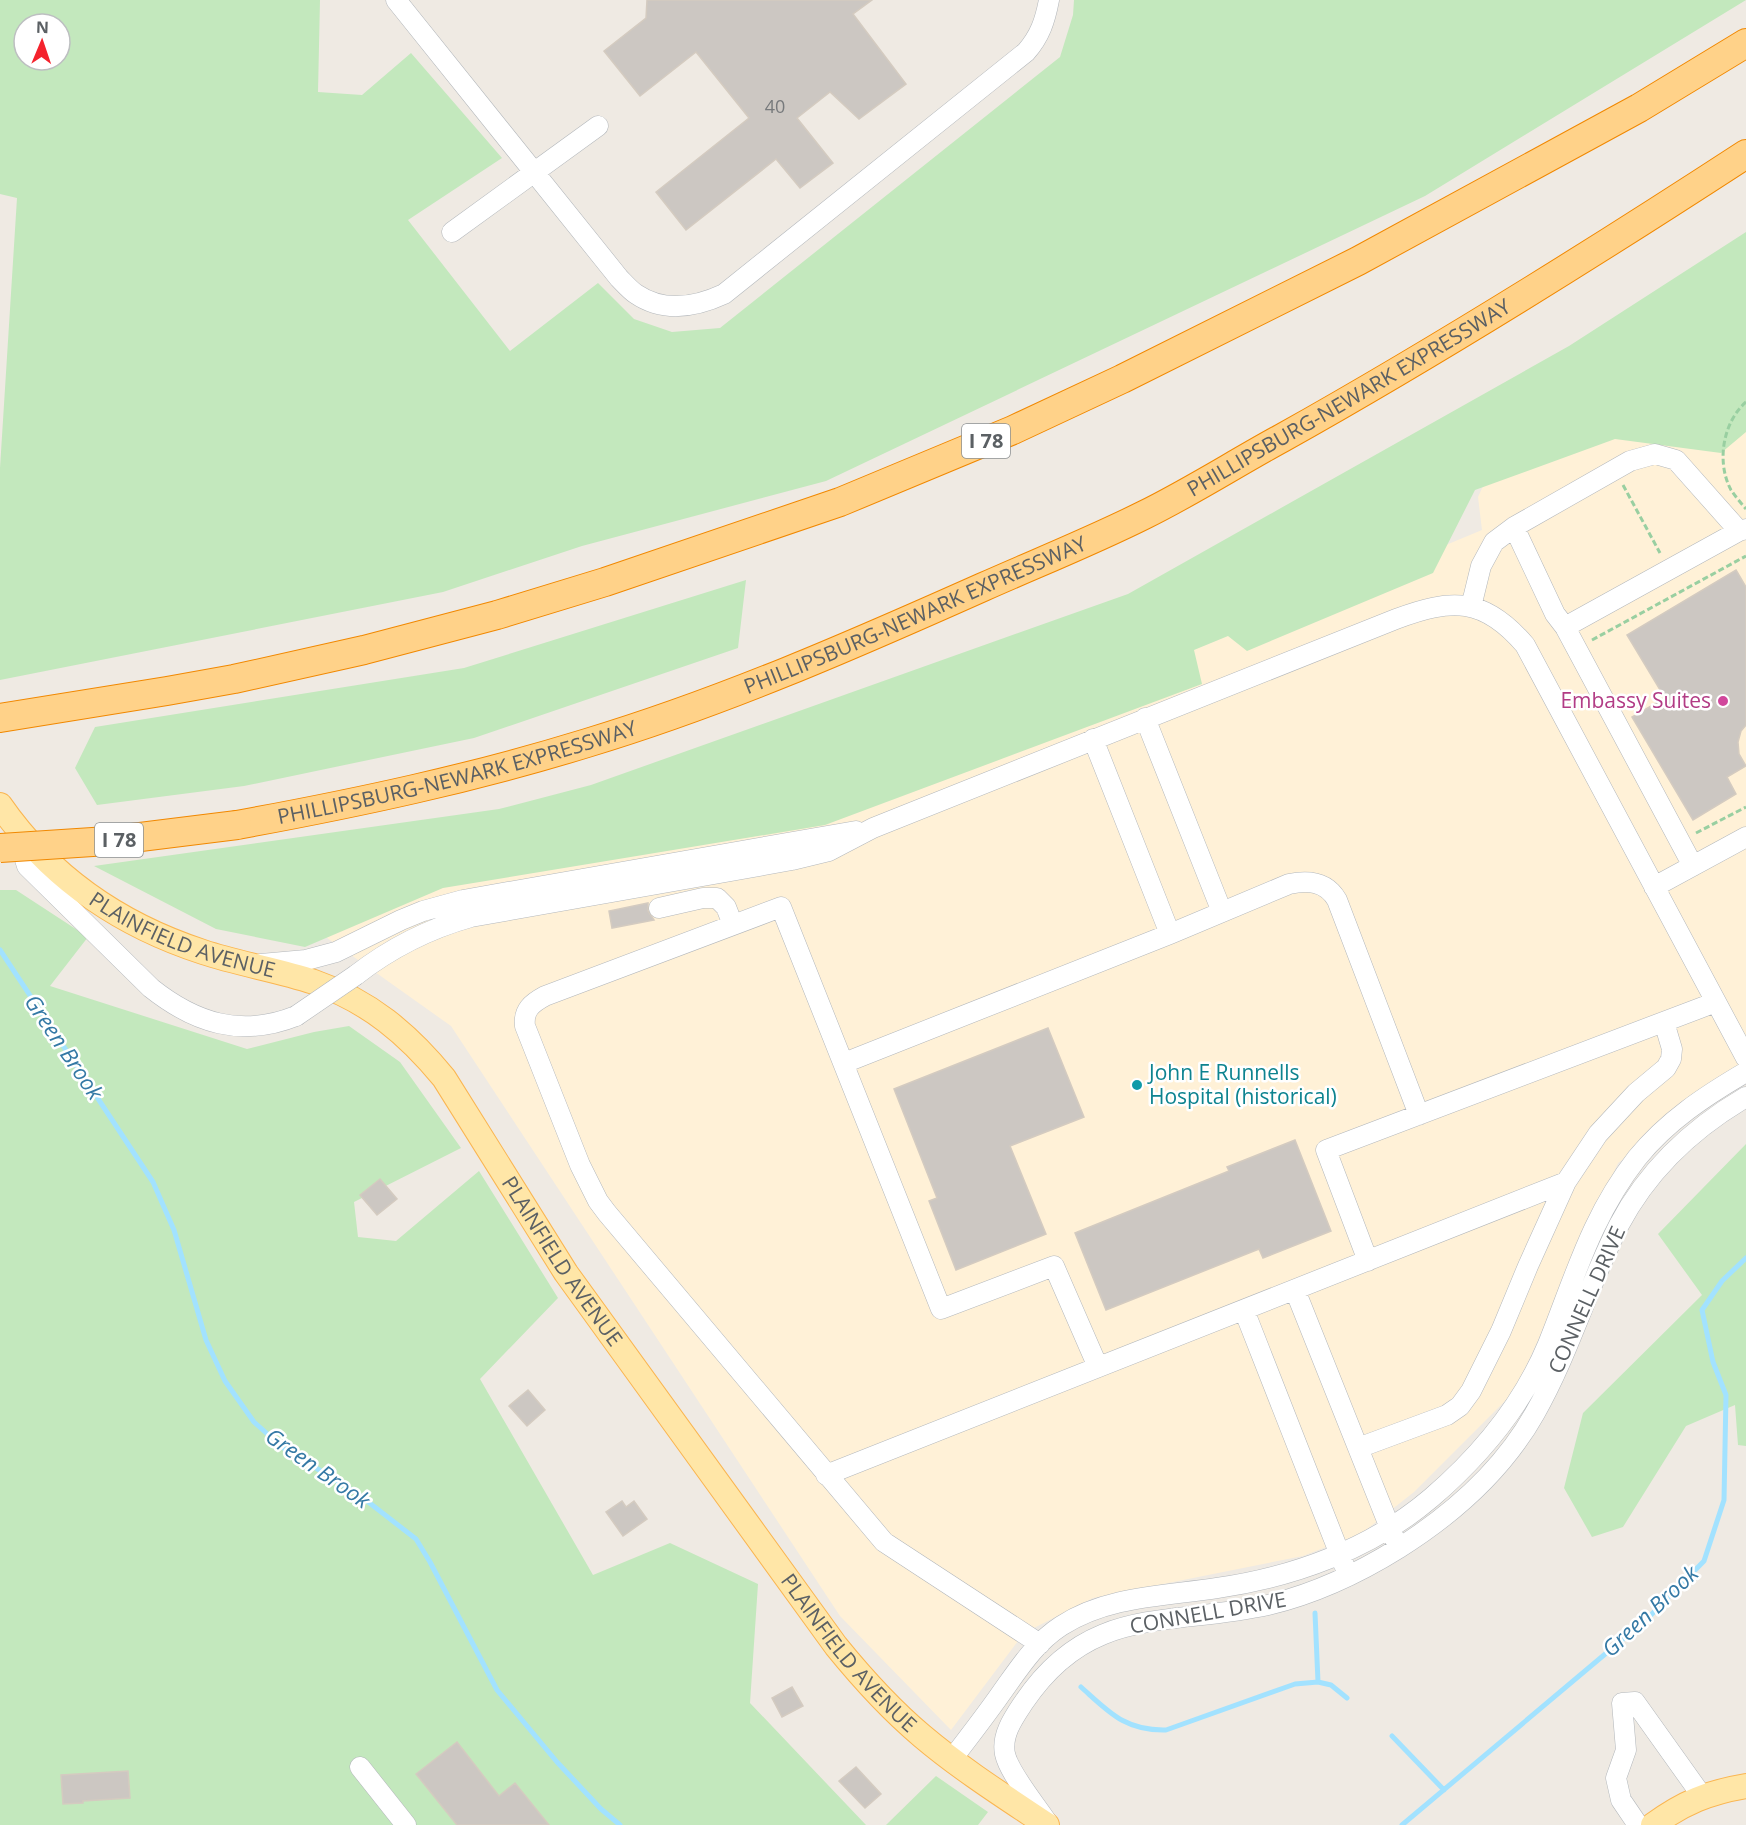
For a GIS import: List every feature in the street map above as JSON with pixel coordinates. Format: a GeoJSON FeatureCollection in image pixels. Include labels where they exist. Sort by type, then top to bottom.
{"type":"FeatureCollection","features":[{"type":"Feature","properties":{"kind":"highway","name":"I 78"},"geometry":{"type":"LineString","coordinates":[[0,718],[167,692],[314,662],[497,615],[616,579],[798,516],[924,468],[1013,430],[1122,379],[1358,261],[1639,108],[1746,43]]}},
{"type":"Feature","properties":{"kind":"highway","name":"PHILLIPSBURG-NEWARK EXPRESSWAY"},"geometry":{"type":"LineString","coordinates":[[7,837],[108,841],[237,825],[345,805],[442,784],[589,743],[795,670],[1144,515],[1390,377],[1635,226],[1746,154]]}},
{"type":"Feature","properties":{"kind":"main road","name":"PLAINFIELD AVENUE"},"geometry":{"type":"LineString","coordinates":[[0,805],[7,837],[40,856],[117,914],[159,935],[204,952],[313,982],[353,1000],[386,1020],[422,1051],[455,1094],[566,1273],[836,1646],[882,1698],[922,1736],[1048,1825]]}},
{"type":"Feature","properties":{"kind":"main road"},"geometry":{"type":"LineString","coordinates":[[1653,1825],[1676,1808],[1702,1796],[1746,1786]]}},
{"type":"Feature","properties":{"kind":"street"},"geometry":{"type":"LineString","coordinates":[[396,0],[618,278],[637,294],[657,303],[682,307],[705,303],[724,294],[1026,52],[1036,40],[1045,21],[1049,0]]}},
{"type":"Feature","properties":{"kind":"street"},"geometry":{"type":"LineString","coordinates":[[452,232],[598,126]]}},
{"type":"Feature","properties":{"kind":"street"},"geometry":{"type":"LineString","coordinates":[[1471,607],[1480,566],[1494,542],[1514,527],[1630,461],[1655,454],[1676,460],[1743,530],[1565,627]]}},
{"type":"Feature","properties":{"kind":"street"},"geometry":{"type":"LineString","coordinates":[[1514,527],[1555,614],[1565,627],[1693,866]]}},
{"type":"Feature","properties":{"kind":"street"},"geometry":{"type":"LineString","coordinates":[[7,837],[27,866],[151,988],[169,1002],[201,1019],[221,1024],[265,1025],[296,1016],[393,948],[449,923],[471,917],[810,857],[829,851],[873,828],[1420,610],[1442,605],[1463,605],[1497,618],[1525,645],[1746,1058]]}},
{"type":"Feature","properties":{"kind":"street"},"geometry":{"type":"LineString","coordinates":[[1145,718],[1222,912]]}},
{"type":"Feature","properties":{"kind":"street"},"geometry":{"type":"LineString","coordinates":[[1093,739],[1170,934]]}},
{"type":"Feature","properties":{"kind":"street"},"geometry":{"type":"LineString","coordinates":[[253,965],[306,960],[336,952],[401,920],[423,911],[463,900],[873,828]]}},
{"type":"Feature","properties":{"kind":"street"},"geometry":{"type":"LineString","coordinates":[[1654,887],[1746,837]]}},
{"type":"Feature","properties":{"kind":"street"},"geometry":{"type":"LineString","coordinates":[[844,1063],[1299,882],[1318,883],[1332,891],[1419,1115]]}},
{"type":"Feature","properties":{"kind":"street"},"geometry":{"type":"LineString","coordinates":[[659,908],[703,898],[717,898],[726,907],[733,925]]}},
{"type":"Feature","properties":{"kind":"street"},"geometry":{"type":"LineString","coordinates":[[1040,1644],[884,1542],[598,1201],[580,1165],[525,1026],[524,1018],[527,1009],[533,1002],[544,996],[781,907],[941,1309],[1053,1266],[1098,1368]]}},
{"type":"Feature","properties":{"kind":"street"},"geometry":{"type":"LineString","coordinates":[[1368,1261],[1326,1150],[1716,1002]]}},
{"type":"Feature","properties":{"kind":"street"},"geometry":{"type":"LineString","coordinates":[[1358,1448],[1446,1415],[1465,1401],[1501,1331],[1566,1182],[1598,1134],[1636,1093],[1666,1068],[1671,1059],[1672,1049],[1664,1022]]}},
{"type":"Feature","properties":{"kind":"street","name":"CONNELL DRIVE"},"geometry":{"type":"LineString","coordinates":[[952,1759],[1020,1665],[1060,1626],[1090,1611],[1116,1603],[1257,1581],[1340,1556],[1390,1527],[1428,1501],[1467,1467],[1492,1437],[1525,1390],[1547,1345],[1593,1227],[1637,1159],[1668,1125],[1703,1098],[1746,1072]]}},
{"type":"Feature","properties":{"kind":"street","name":"CONNELL DRIVE"},"geometry":{"type":"LineString","coordinates":[[1048,1825],[1005,1756],[1004,1742],[1008,1729],[1025,1701],[1051,1668],[1073,1649],[1095,1637],[1125,1626],[1269,1605],[1304,1595],[1348,1576],[1399,1548],[1449,1514],[1481,1485],[1507,1454],[1534,1415],[1574,1333],[1604,1258],[1636,1197],[1674,1150],[1700,1127],[1746,1097]]}},
{"type":"Feature","properties":{"kind":"street"},"geometry":{"type":"LineString","coordinates":[[826,1475],[1566,1182]]}},
{"type":"Feature","properties":{"kind":"street"},"geometry":{"type":"LineString","coordinates":[[1295,1290],[1399,1548]]}},
{"type":"Feature","properties":{"kind":"street"},"geometry":{"type":"LineString","coordinates":[[1244,1310],[1348,1576]]}},
{"type":"Feature","properties":{"kind":"street"},"geometry":{"type":"LineString","coordinates":[[1638,1825],[1621,1800],[1616,1778],[1626,1750],[1622,1703],[1635,1702],[1702,1796]]}},
{"type":"Feature","properties":{"kind":"street"},"geometry":{"type":"LineString","coordinates":[[360,1767],[406,1825]]}},
{"type":"Feature","properties":{"kind":"path"},"geometry":{"type":"LineString","coordinates":[[1746,402],[1731,418],[1724,438],[1723,456],[1725,474],[1731,490],[1746,508]]}},
{"type":"Feature","properties":{"kind":"path"},"geometry":{"type":"LineString","coordinates":[[1615,470],[1680,592]]}},
{"type":"Feature","properties":{"kind":"path"},"geometry":{"type":"LineString","coordinates":[[1586,643],[1746,556]]}},
{"type":"Feature","properties":{"kind":"path"},"geometry":{"type":"LineString","coordinates":[[1692,832],[1698,833],[1746,807]]}},
{"type":"Feature","properties":{"kind":"shaded area"},"geometry":{"type":"Polygon","coordinates":[[[1746,281],[1746,1073],[1618,1163],[1515,1391],[1414,1492],[1362,1533],[1303,1556],[1093,1598],[1024,1633],[951,1730],[840,1616],[451,1026],[299,918],[837,798],[1482,530],[1478,497],[1504,440],[1746,281]]]}},
{"type":"Feature","properties":{"kind":"green space"},"geometry":{"type":"Polygon","coordinates":[[[0,0],[320,0],[318,92],[362,95],[411,53],[502,158],[408,220],[510,351],[598,283],[634,319],[672,332],[720,328],[1060,57],[1073,15],[1074,0],[1746,0],[1425,196],[826,481],[582,546],[443,592],[0,680],[0,468],[17,198],[0,194],[0,0]]]}},
{"type":"Feature","properties":{"kind":"green space"},"geometry":{"type":"Polygon","coordinates":[[[1746,232],[1746,432],[1721,453],[1615,439],[1475,490],[1433,573],[1247,651],[1228,636],[1194,650],[1202,684],[825,825],[443,888],[305,947],[216,929],[94,866],[499,809],[591,785],[1128,594],[1569,346],[1746,232]]]}},
{"type":"Feature","properties":{"kind":"green space"},"geometry":{"type":"Polygon","coordinates":[[[746,580],[738,648],[474,738],[244,786],[97,805],[75,768],[95,727],[464,668],[746,580]]]}},
{"type":"Feature","properties":{"kind":"green space"},"geometry":{"type":"Polygon","coordinates":[[[0,890],[16,890],[88,937],[50,986],[247,1049],[314,1032],[349,1026],[400,1062],[461,1148],[354,1202],[358,1237],[396,1241],[479,1171],[558,1298],[480,1379],[593,1575],[670,1543],[758,1584],[750,1703],[866,1825],[0,1825],[0,890]]]}},
{"type":"Feature","properties":{"kind":"green space"},"geometry":{"type":"Polygon","coordinates":[[[1746,1144],[1746,1446],[1738,1445],[1735,1405],[1686,1426],[1623,1527],[1592,1537],[1564,1488],[1583,1413],[1702,1295],[1658,1234],[1746,1144]]]}},
{"type":"Feature","properties":{"kind":"green space"},"geometry":{"type":"Polygon","coordinates":[[[936,1776],[988,1812],[978,1825],[886,1825],[936,1776]]]}},
{"type":"Feature","properties":{"kind":"building"},"geometry":{"type":"Polygon","coordinates":[[[647,0],[872,0],[853,14],[906,84],[859,119],[830,92],[797,118],[833,163],[800,188],[776,159],[686,230],[656,192],[749,118],[696,52],[640,96],[604,51],[646,18],[647,0]]]}},
{"type":"Feature","properties":{"kind":"building"},"geometry":{"type":"Polygon","coordinates":[[[1736,570],[1746,587],[1746,725],[1741,731],[1738,742],[1739,754],[1746,766],[1727,777],[1736,794],[1693,820],[1632,717],[1665,698],[1627,635],[1736,570]]]}},
{"type":"Feature","properties":{"kind":"building"},"geometry":{"type":"Polygon","coordinates":[[[648,903],[648,911],[654,920],[612,928],[609,911],[648,903]]]}},
{"type":"Feature","properties":{"kind":"building"},"geometry":{"type":"Polygon","coordinates":[[[1048,1028],[1084,1117],[1010,1146],[1046,1234],[956,1270],[929,1201],[937,1198],[894,1089],[1048,1028]]]}},
{"type":"Feature","properties":{"kind":"building"},"geometry":{"type":"Polygon","coordinates":[[[1295,1140],[1331,1231],[1263,1258],[1259,1249],[1106,1310],[1075,1233],[1229,1171],[1227,1167],[1295,1140]]]}},
{"type":"Feature","properties":{"kind":"building"},"geometry":{"type":"Polygon","coordinates":[[[380,1179],[397,1199],[377,1215],[360,1195],[380,1179]]]}},
{"type":"Feature","properties":{"kind":"building"},"geometry":{"type":"Polygon","coordinates":[[[528,1390],[545,1410],[527,1426],[509,1406],[528,1390]]]}},
{"type":"Feature","properties":{"kind":"building"},"geometry":{"type":"Polygon","coordinates":[[[622,1501],[626,1507],[634,1501],[647,1519],[623,1536],[606,1512],[622,1501]]]}},
{"type":"Feature","properties":{"kind":"building"},"geometry":{"type":"Polygon","coordinates":[[[792,1687],[803,1706],[782,1717],[772,1698],[792,1687]]]}},
{"type":"Feature","properties":{"kind":"building"},"geometry":{"type":"Polygon","coordinates":[[[457,1742],[499,1796],[515,1783],[549,1825],[457,1825],[416,1774],[457,1742]]]}},
{"type":"Feature","properties":{"kind":"building"},"geometry":{"type":"Polygon","coordinates":[[[856,1767],[881,1794],[865,1808],[839,1781],[856,1767]]]}},
{"type":"Feature","properties":{"kind":"building"},"geometry":{"type":"Polygon","coordinates":[[[128,1771],[130,1798],[63,1804],[61,1775],[128,1771]]]}},
{"type":"Feature","properties":{"kind":"waterway","name":"Green Brook"},"geometry":{"type":"LineString","coordinates":[[0,950],[153,1182],[174,1230],[206,1340],[225,1381],[254,1422],[282,1447],[358,1494],[416,1539],[497,1690],[557,1762],[601,1809],[620,1825]]}},
{"type":"Feature","properties":{"kind":"waterway","name":"Green Brook"},"geometry":{"type":"LineString","coordinates":[[1402,1825],[1648,1618],[1704,1561],[1724,1500],[1726,1395],[1713,1362],[1702,1310],[1722,1281],[1746,1258]]}},
{"type":"Feature","properties":{"kind":"waterway"},"geometry":{"type":"LineString","coordinates":[[1315,1613],[1318,1682]]}},
{"type":"Feature","properties":{"kind":"waterway"},"geometry":{"type":"LineString","coordinates":[[1081,1687],[1109,1712],[1128,1723],[1139,1727],[1166,1730],[1295,1684],[1318,1682],[1331,1685],[1347,1698]]}},
{"type":"Feature","properties":{"kind":"waterway"},"geometry":{"type":"LineString","coordinates":[[1392,1736],[1444,1790]]}},
{"type":"Feature","properties":{"kind":"place","name":"Embassy Suites"},"geometry":{"type":"Point","coordinates":[1723,701]}},
{"type":"Feature","properties":{"kind":"place","name":"John E Runnells Hospital (historical)"},"geometry":{"type":"Point","coordinates":[1137,1085]}}]}
